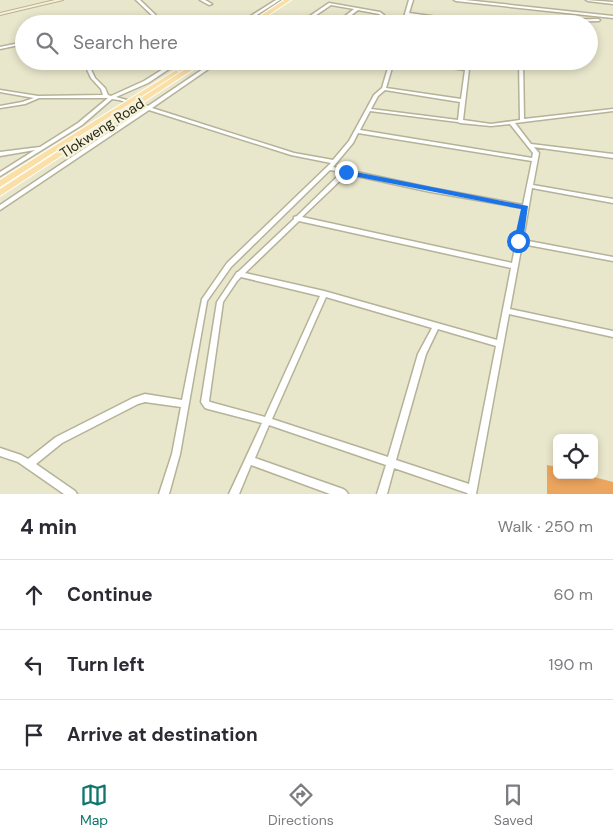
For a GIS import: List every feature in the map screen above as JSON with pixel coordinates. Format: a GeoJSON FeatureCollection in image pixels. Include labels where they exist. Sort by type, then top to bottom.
{"type":"FeatureCollection","features":[{"type":"Feature","properties":{"kind":"main road"},"geometry":{"type":"LineString","coordinates":[[265,15],[288,0]]}},
{"type":"Feature","properties":{"kind":"main road"},"geometry":{"type":"LineString","coordinates":[[275,15],[298,0]]}},
{"type":"Feature","properties":{"kind":"main road","name":"Tlokweng Road"},"geometry":{"type":"LineString","coordinates":[[0,184],[178,70]]}},
{"type":"Feature","properties":{"kind":"main road","name":"Tlokweng Road"},"geometry":{"type":"LineString","coordinates":[[0,194],[190,70]]}},
{"type":"Feature","properties":{"kind":"main road"},"geometry":{"type":"LineString","coordinates":[[101,120],[120,99],[157,83]]}},
{"type":"Feature","properties":{"kind":"street"},"geometry":{"type":"LineString","coordinates":[[0,14],[61,0]]}},
{"type":"Feature","properties":{"kind":"street"},"geometry":{"type":"LineString","coordinates":[[138,0],[154,15]]}},
{"type":"Feature","properties":{"kind":"street"},"geometry":{"type":"LineString","coordinates":[[202,0],[210,4]]}},
{"type":"Feature","properties":{"kind":"street"},"geometry":{"type":"LineString","coordinates":[[254,15],[278,0]]}},
{"type":"Feature","properties":{"kind":"street"},"geometry":{"type":"LineString","coordinates":[[411,0],[407,14],[415,15]]}},
{"type":"Feature","properties":{"kind":"street"},"geometry":{"type":"LineString","coordinates":[[456,0],[587,15]]}},
{"type":"Feature","properties":{"kind":"street"},"geometry":{"type":"LineString","coordinates":[[588,0],[613,3]]}},
{"type":"Feature","properties":{"kind":"street"},"geometry":{"type":"LineString","coordinates":[[313,15],[328,4],[381,15]]}},
{"type":"Feature","properties":{"kind":"street"},"geometry":{"type":"LineString","coordinates":[[349,15],[357,9]]}},
{"type":"Feature","properties":{"kind":"street"},"geometry":{"type":"LineString","coordinates":[[598,16],[613,18]]}},
{"type":"Feature","properties":{"kind":"street"},"geometry":{"type":"LineString","coordinates":[[598,19],[613,18]]}},
{"type":"Feature","properties":{"kind":"street"},"geometry":{"type":"LineString","coordinates":[[0,48],[15,45]]}},
{"type":"Feature","properties":{"kind":"street"},"geometry":{"type":"LineString","coordinates":[[89,70],[108,97]]}},
{"type":"Feature","properties":{"kind":"street"},"geometry":{"type":"LineString","coordinates":[[0,174],[90,117],[108,97],[146,82],[165,70]]}},
{"type":"Feature","properties":{"kind":"street"},"geometry":{"type":"LineString","coordinates":[[0,208],[205,70]]}},
{"type":"Feature","properties":{"kind":"street"},"geometry":{"type":"LineString","coordinates":[[164,494],[176,454],[204,302],[229,265],[335,162],[358,131],[376,95],[384,89],[389,70]]}},
{"type":"Feature","properties":{"kind":"street"},"geometry":{"type":"LineString","coordinates":[[460,122],[467,70]]}},
{"type":"Feature","properties":{"kind":"street"},"geometry":{"type":"LineString","coordinates":[[521,70],[522,121]]}},
{"type":"Feature","properties":{"kind":"street"},"geometry":{"type":"LineString","coordinates":[[384,89],[463,101]]}},
{"type":"Feature","properties":{"kind":"street"},"geometry":{"type":"LineString","coordinates":[[0,91],[38,97],[108,97],[130,101],[293,154],[335,162]]}},
{"type":"Feature","properties":{"kind":"street"},"geometry":{"type":"LineString","coordinates":[[0,107],[23,103],[38,97]]}},
{"type":"Feature","properties":{"kind":"street"},"geometry":{"type":"LineString","coordinates":[[369,110],[491,125],[613,110]]}},
{"type":"Feature","properties":{"kind":"street"},"geometry":{"type":"LineString","coordinates":[[346,172],[239,274],[220,302],[204,398],[208,405],[267,421],[473,492],[518,241],[535,160],[536,150],[512,123]]}},
{"type":"Feature","properties":{"kind":"street"},"geometry":{"type":"LineString","coordinates":[[358,131],[535,160]]}},
{"type":"Feature","properties":{"kind":"street"},"geometry":{"type":"LineString","coordinates":[[532,145],[613,156]]}},
{"type":"Feature","properties":{"kind":"street"},"geometry":{"type":"LineString","coordinates":[[0,154],[42,148]]}},
{"type":"Feature","properties":{"kind":"street"},"geometry":{"type":"LineString","coordinates":[[329,168],[525,207]]}},
{"type":"Feature","properties":{"kind":"street"},"geometry":{"type":"LineString","coordinates":[[529,186],[613,201]]}},
{"type":"Feature","properties":{"kind":"street"},"geometry":{"type":"LineString","coordinates":[[296,218],[514,266]]}},
{"type":"Feature","properties":{"kind":"street"},"geometry":{"type":"LineString","coordinates":[[518,241],[613,259]]}},
{"type":"Feature","properties":{"kind":"street"},"geometry":{"type":"LineString","coordinates":[[239,274],[324,294],[499,344]]}},
{"type":"Feature","properties":{"kind":"street"},"geometry":{"type":"LineString","coordinates":[[234,494],[324,294]]}},
{"type":"Feature","properties":{"kind":"street"},"geometry":{"type":"LineString","coordinates":[[506,311],[613,334]]}},
{"type":"Feature","properties":{"kind":"street"},"geometry":{"type":"LineString","coordinates":[[382,494],[422,354],[436,326]]}},
{"type":"Feature","properties":{"kind":"street"},"geometry":{"type":"LineString","coordinates":[[29,464],[59,440],[136,401],[145,398],[185,404]]}},
{"type":"Feature","properties":{"kind":"street"},"geometry":{"type":"LineString","coordinates":[[0,452],[21,459],[72,494]]}},
{"type":"Feature","properties":{"kind":"street"},"geometry":{"type":"LineString","coordinates":[[249,460],[343,494]]}},
{"type":"Feature","properties":{"kind":"shaded area"},"geometry":{"type":"Polygon","coordinates":[[[547,465],[553,466],[553,479],[598,478],[613,482],[613,494],[547,494],[547,465]]]}},
{"type":"Feature","properties":{"kind":"route"},"geometry":{"type":"LineString","coordinates":[[346,172],[525,207],[518,241]]}}]}
